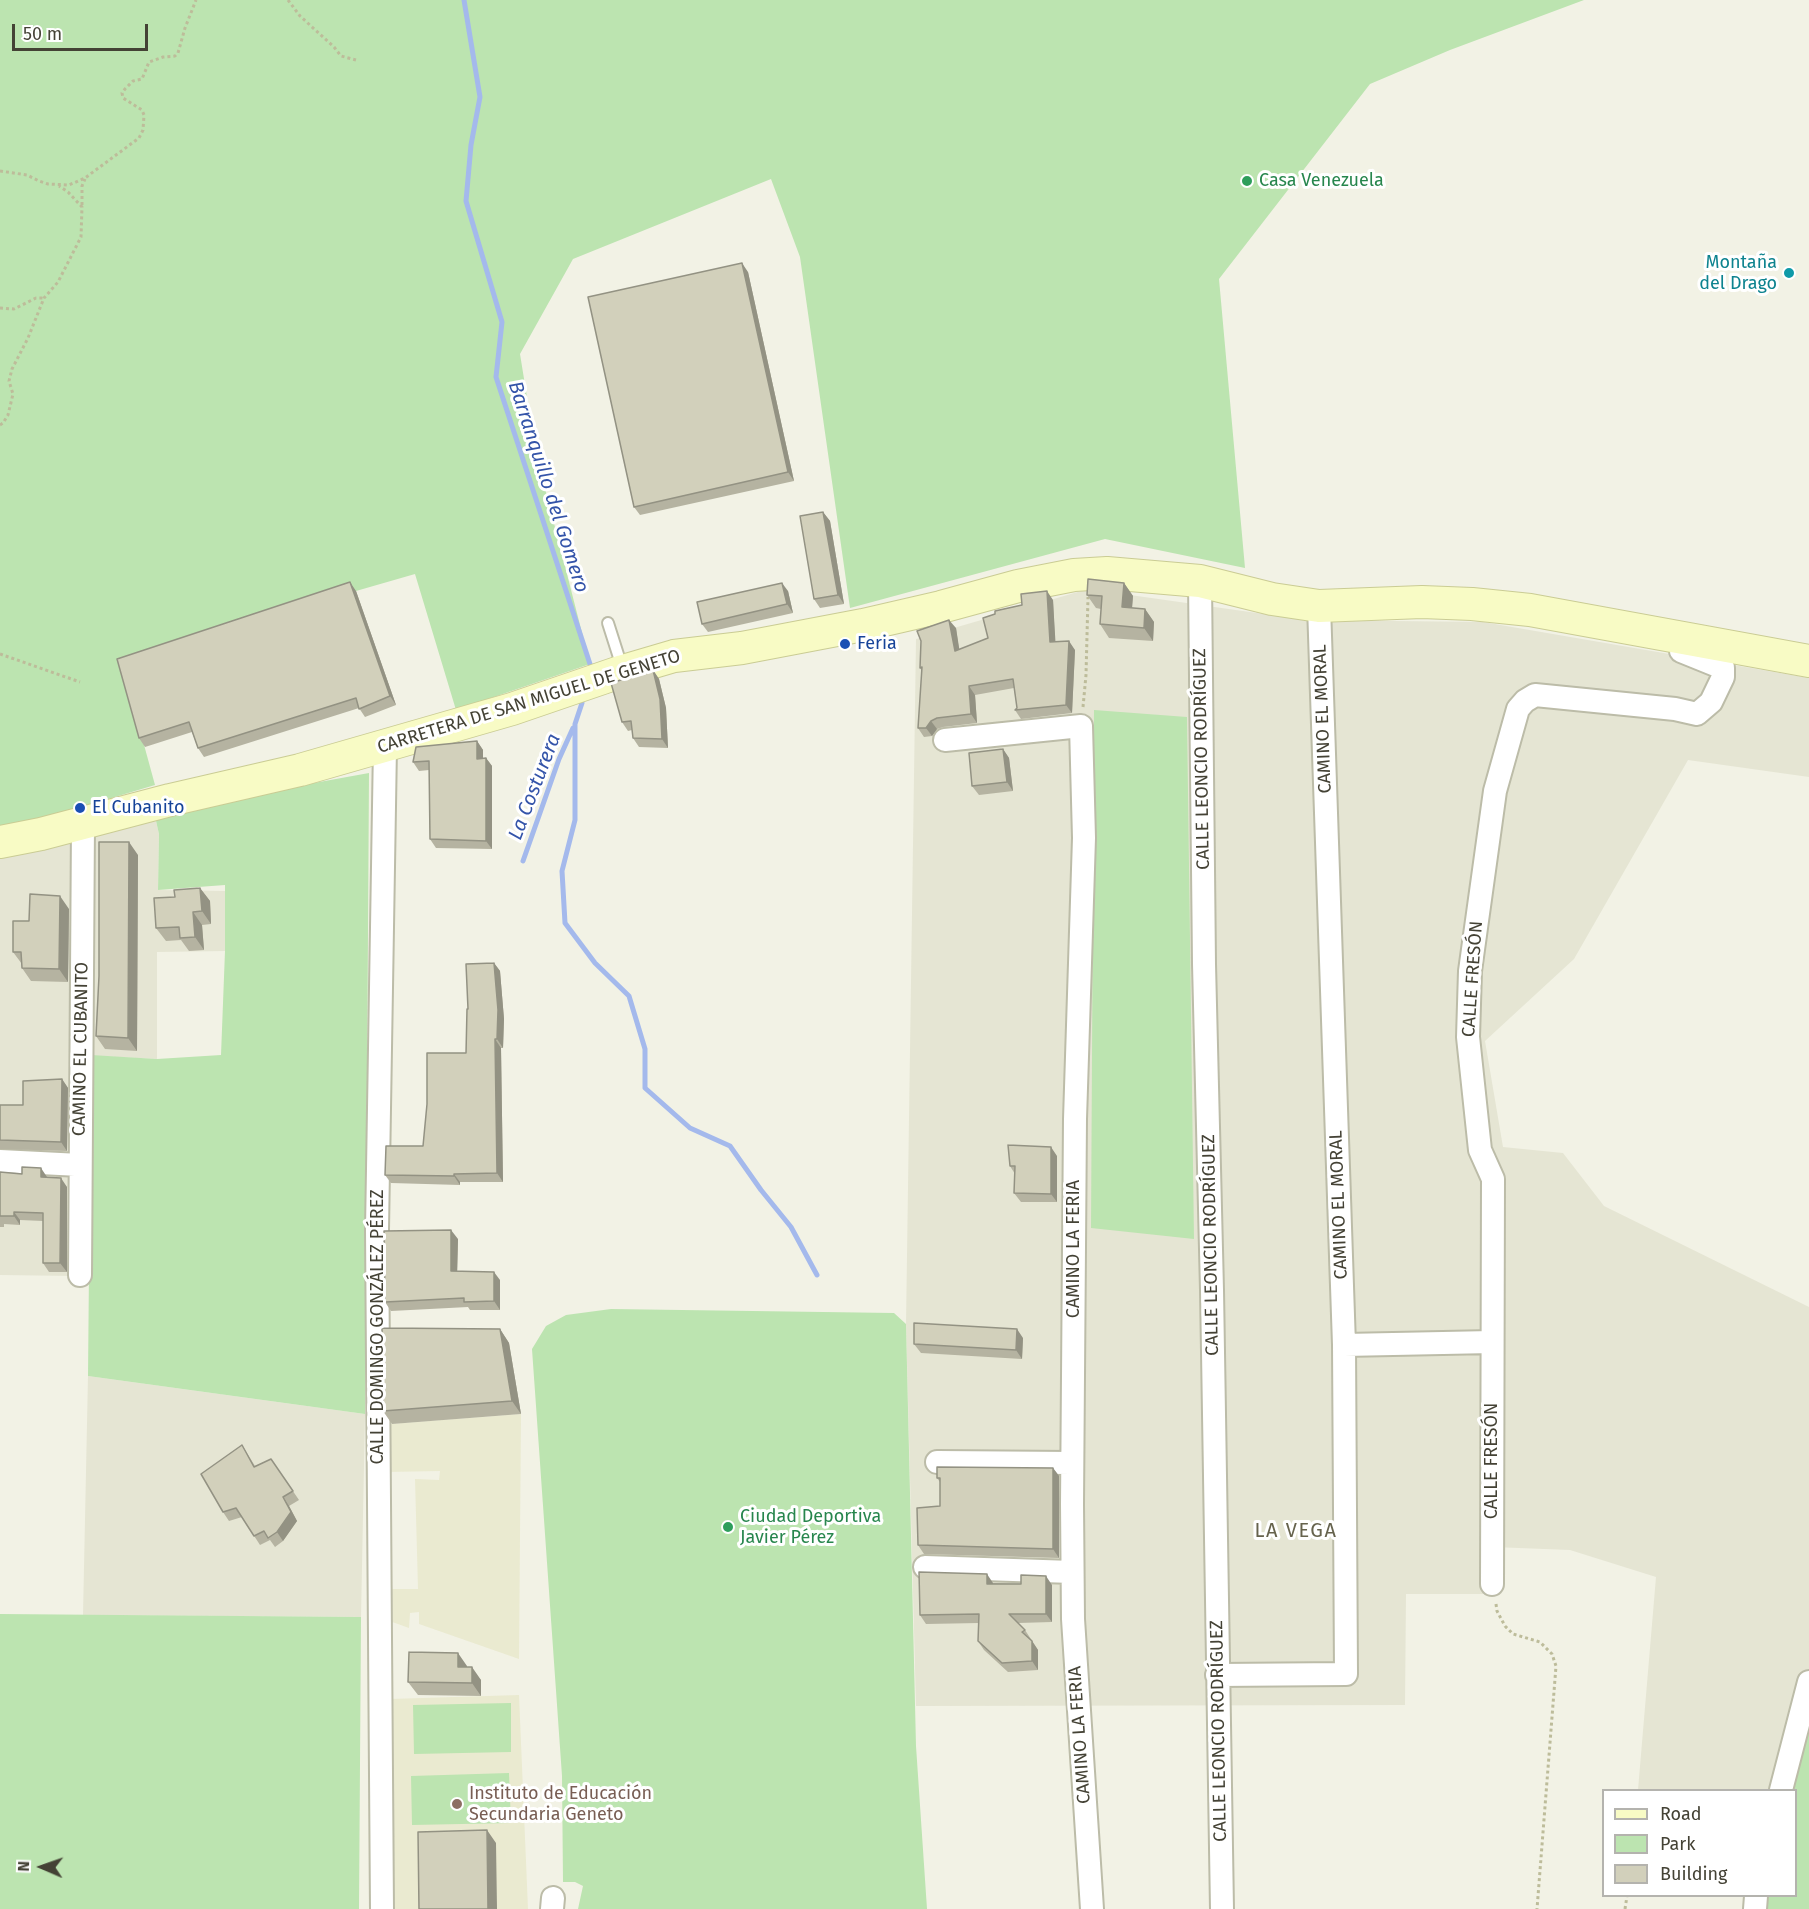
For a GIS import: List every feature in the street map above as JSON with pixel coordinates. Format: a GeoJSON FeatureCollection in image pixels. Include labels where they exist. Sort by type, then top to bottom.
{"type":"FeatureCollection","features":[{"type":"Feature","properties":{"kind":"main road","name":"CARRETERA DE SAN MIGUEL DE GENETO"},"geometry":{"type":"LineString","coordinates":[[0,842],[83,824],[170,800],[300,770],[512,709],[623,670],[674,656],[742,648],[863,626],[1018,586],[1089,574],[1107,573],[1200,581],[1272,599],[1319,606],[1422,602],[1530,610],[1809,661]]}},
{"type":"Feature","properties":{"kind":"street","name":"CALLE LEONCIO RODRÍGUEZ"},"geometry":{"type":"LineString","coordinates":[[1200,581],[1204,964],[1222,1909]]}},
{"type":"Feature","properties":{"kind":"street","name":"CAMINO EL MORAL"},"geometry":{"type":"LineString","coordinates":[[1217,1675],[1346,1674],[1344,1345],[1319,606]]}},
{"type":"Feature","properties":{"kind":"street","name":"CALLE FRESÓN"},"geometry":{"type":"LineString","coordinates":[[1492,1584],[1493,1179],[1480,1150],[1467,1037],[1470,971],[1495,791],[1518,709],[1535,695],[1675,709],[1697,714],[1711,702],[1723,677],[1722,668],[1681,651],[1684,638]]}},
{"type":"Feature","properties":{"kind":"street"},"geometry":{"type":"LineString","coordinates":[[945,740],[1081,726]]}},
{"type":"Feature","properties":{"kind":"street","name":"CAMINO LA FERIA"},"geometry":{"type":"LineString","coordinates":[[1081,726],[1084,838],[1075,1119],[1072,1572],[1092,1909]]}},
{"type":"Feature","properties":{"kind":"street","name":"CALLE DOMINGO GONZÁLEZ PÉREZ"},"geometry":{"type":"LineString","coordinates":[[382,1909],[377,1229],[385,746]]}},
{"type":"Feature","properties":{"kind":"street","name":"CAMINO EL CUBANITO"},"geometry":{"type":"LineString","coordinates":[[80,1275],[83,824]]}},
{"type":"Feature","properties":{"kind":"street"},"geometry":{"type":"LineString","coordinates":[[0,1161],[80,1165]]}},
{"type":"Feature","properties":{"kind":"street"},"geometry":{"type":"LineString","coordinates":[[1344,1345],[1492,1342]]}},
{"type":"Feature","properties":{"kind":"street"},"geometry":{"type":"LineString","coordinates":[[937,1462],[1072,1463]]}},
{"type":"Feature","properties":{"kind":"street"},"geometry":{"type":"LineString","coordinates":[[925,1568],[1072,1572]]}},
{"type":"Feature","properties":{"kind":"street"},"geometry":{"type":"LineString","coordinates":[[1782,1789],[1809,1682]]}},
{"type":"Feature","properties":{"kind":"lane"},"geometry":{"type":"LineString","coordinates":[[608,623],[623,670]]}},
{"type":"Feature","properties":{"kind":"path"},"geometry":{"type":"LineString","coordinates":[[0,171],[27,174],[39,181],[69,185],[85,178],[139,138],[143,130],[144,115],[142,110],[123,98],[122,93],[133,81],[142,79],[149,62],[175,56],[178,53],[196,0]]}},
{"type":"Feature","properties":{"kind":"path"},"geometry":{"type":"LineString","coordinates":[[288,0],[300,16],[341,56],[356,60]]}},
{"type":"Feature","properties":{"kind":"path"},"geometry":{"type":"LineString","coordinates":[[0,425],[8,415],[12,394],[9,381],[12,369],[28,338],[44,298],[58,282],[81,237],[82,186],[85,178]]}},
{"type":"Feature","properties":{"kind":"path"},"geometry":{"type":"LineString","coordinates":[[58,185],[82,207]]}},
{"type":"Feature","properties":{"kind":"path"},"geometry":{"type":"LineString","coordinates":[[0,308],[14,309],[36,298],[44,298]]}},
{"type":"Feature","properties":{"kind":"path"},"geometry":{"type":"LineString","coordinates":[[1081,726],[1086,675],[1089,574]]}},
{"type":"Feature","properties":{"kind":"path"},"geometry":{"type":"LineString","coordinates":[[0,654],[80,682]]}},
{"type":"Feature","properties":{"kind":"path"},"geometry":{"type":"LineString","coordinates":[[1492,1584],[1497,1611],[1505,1626],[1514,1634],[1540,1642],[1552,1654],[1556,1666],[1537,1909]]}},
{"type":"Feature","properties":{"kind":"shaded area"},"geometry":{"type":"Polygon","coordinates":[[[1088,589],[1306,620],[1483,622],[1809,678],[1809,777],[1688,760],[1574,959],[1485,1041],[1503,1147],[1563,1153],[1604,1206],[1809,1307],[1809,1682],[1781,1789],[1638,1789],[1656,1577],[1570,1550],[1493,1547],[1494,1594],[1406,1594],[1405,1705],[916,1706],[906,1324],[916,639],[1088,589]]]}},
{"type":"Feature","properties":{"kind":"shaded area"},"geometry":{"type":"Polygon","coordinates":[[[154,812],[159,834],[158,890],[226,891],[225,951],[157,952],[157,1059],[74,1055],[75,1276],[0,1275],[0,850],[154,812]]]}},
{"type":"Feature","properties":{"kind":"shaded area"},"geometry":{"type":"Polygon","coordinates":[[[88,1376],[365,1414],[361,1617],[83,1615],[88,1376]]]}},
{"type":"Feature","properties":{"kind":"shaded area"},"geometry":{"type":"Polygon","coordinates":[[[521,1414],[519,1659],[419,1624],[419,1612],[410,1613],[409,1628],[384,1619],[385,1589],[418,1589],[415,1479],[439,1480],[440,1471],[387,1472],[390,1424],[521,1414]]]}},
{"type":"Feature","properties":{"kind":"shaded area","name":"Instituto de Educación Secundaria Geneto"},"geometry":{"type":"Polygon","coordinates":[[[519,1695],[528,1909],[392,1909],[390,1699],[519,1695]]]}},
{"type":"Feature","properties":{"kind":"green space"},"geometry":{"type":"Polygon","coordinates":[[[0,0],[1584,0],[1450,50],[1370,84],[1219,279],[1245,568],[1105,539],[850,608],[800,257],[771,179],[573,259],[520,354],[536,453],[590,664],[456,710],[415,574],[356,591],[123,668],[155,785],[21,825],[0,828],[0,0]]]}},
{"type":"Feature","properties":{"kind":"green space"},"geometry":{"type":"Polygon","coordinates":[[[1094,710],[1187,717],[1194,1239],[1091,1228],[1094,710]]]}},
{"type":"Feature","properties":{"kind":"green space"},"geometry":{"type":"Polygon","coordinates":[[[369,773],[365,1414],[88,1376],[91,1055],[157,1059],[221,1055],[225,885],[158,890],[159,834],[154,812],[369,773]]]}},
{"type":"Feature","properties":{"kind":"green space","name":"Ciudad Deportiva Javier Pérez"},"geometry":{"type":"Polygon","coordinates":[[[611,1309],[894,1313],[906,1324],[916,1746],[927,1909],[578,1909],[583,1886],[575,1882],[563,1882],[562,1776],[532,1349],[546,1326],[566,1315],[611,1309]]]}},
{"type":"Feature","properties":{"kind":"green space"},"geometry":{"type":"Polygon","coordinates":[[[0,1614],[361,1617],[359,1909],[0,1909],[0,1614]]]}},
{"type":"Feature","properties":{"kind":"green space"},"geometry":{"type":"Polygon","coordinates":[[[1809,1693],[1809,1909],[1767,1909],[1767,1897],[1797,1897],[1797,1789],[1788,1789],[1809,1693]]]}},
{"type":"Feature","properties":{"kind":"green space"},"geometry":{"type":"Polygon","coordinates":[[[511,1703],[511,1752],[414,1754],[413,1705],[511,1703]]]}},
{"type":"Feature","properties":{"kind":"green space"},"geometry":{"type":"Polygon","coordinates":[[[509,1773],[511,1823],[412,1825],[411,1776],[509,1773]]]}},
{"type":"Feature","properties":{"kind":"building"},"geometry":{"type":"Polygon","coordinates":[[[742,263],[788,472],[634,507],[588,297],[742,263]]]}},
{"type":"Feature","properties":{"kind":"building"},"geometry":{"type":"Polygon","coordinates":[[[823,512],[838,595],[814,599],[800,516],[823,512]]]}},
{"type":"Feature","properties":{"kind":"building"},"geometry":{"type":"Polygon","coordinates":[[[1088,579],[1124,583],[1122,607],[1145,609],[1144,628],[1100,624],[1102,596],[1087,595],[1088,579]]]}},
{"type":"Feature","properties":{"kind":"building"},"geometry":{"type":"Polygon","coordinates":[[[350,582],[390,696],[359,709],[356,698],[198,748],[189,722],[139,738],[117,659],[350,582]]]}},
{"type":"Feature","properties":{"kind":"building"},"geometry":{"type":"Polygon","coordinates":[[[782,583],[787,604],[702,624],[697,602],[782,583]]]}},
{"type":"Feature","properties":{"kind":"building"},"geometry":{"type":"Polygon","coordinates":[[[1047,591],[1050,642],[1069,641],[1066,705],[1015,710],[1017,708],[1013,679],[969,686],[971,714],[937,718],[931,721],[926,728],[918,728],[922,667],[920,668],[921,641],[917,631],[949,620],[955,651],[988,638],[983,618],[995,614],[995,611],[1022,605],[1021,594],[1047,591]]]}},
{"type":"Feature","properties":{"kind":"building"},"geometry":{"type":"Polygon","coordinates":[[[653,670],[660,699],[662,739],[633,738],[631,721],[622,722],[611,683],[653,670]]]}},
{"type":"Feature","properties":{"kind":"building"},"geometry":{"type":"Polygon","coordinates":[[[477,741],[477,759],[486,758],[486,841],[430,839],[429,761],[413,762],[416,747],[477,741]]]}},
{"type":"Feature","properties":{"kind":"building"},"geometry":{"type":"Polygon","coordinates":[[[1003,749],[1007,782],[972,786],[969,753],[1003,749]]]}},
{"type":"Feature","properties":{"kind":"building"},"geometry":{"type":"Polygon","coordinates":[[[99,842],[129,842],[128,1038],[96,1036],[99,976],[99,842]]]}},
{"type":"Feature","properties":{"kind":"building"},"geometry":{"type":"Polygon","coordinates":[[[200,888],[202,911],[193,912],[195,937],[180,938],[179,927],[156,928],[154,898],[175,897],[174,890],[200,888]]]}},
{"type":"Feature","properties":{"kind":"building"},"geometry":{"type":"Polygon","coordinates":[[[30,894],[60,896],[59,969],[22,968],[21,952],[13,952],[13,921],[29,921],[30,894]]]}},
{"type":"Feature","properties":{"kind":"building"},"geometry":{"type":"Polygon","coordinates":[[[494,963],[498,1010],[497,1039],[495,1039],[497,1173],[454,1174],[454,1176],[385,1175],[386,1146],[423,1146],[427,1104],[427,1053],[466,1053],[468,1009],[466,964],[494,963]]]}},
{"type":"Feature","properties":{"kind":"building"},"geometry":{"type":"Polygon","coordinates":[[[62,1079],[61,1142],[0,1140],[0,1105],[23,1105],[23,1081],[62,1079]]]}},
{"type":"Feature","properties":{"kind":"building"},"geometry":{"type":"Polygon","coordinates":[[[1008,1145],[1051,1147],[1051,1194],[1014,1193],[1015,1166],[1010,1166],[1008,1145]]]}},
{"type":"Feature","properties":{"kind":"building"},"geometry":{"type":"Polygon","coordinates":[[[22,1167],[41,1168],[41,1177],[61,1178],[60,1263],[43,1263],[43,1213],[14,1212],[14,1216],[0,1216],[0,1172],[22,1174],[22,1167]]]}},
{"type":"Feature","properties":{"kind":"building"},"geometry":{"type":"Polygon","coordinates":[[[451,1230],[451,1271],[494,1272],[494,1301],[464,1302],[464,1298],[385,1302],[384,1231],[451,1230]]]}},
{"type":"Feature","properties":{"kind":"building"},"geometry":{"type":"Polygon","coordinates":[[[914,1323],[1017,1329],[1016,1350],[914,1344],[914,1323]]]}},
{"type":"Feature","properties":{"kind":"building"},"geometry":{"type":"Polygon","coordinates":[[[382,1328],[500,1329],[512,1401],[383,1411],[382,1328]]]}},
{"type":"Feature","properties":{"kind":"building"},"geometry":{"type":"Polygon","coordinates":[[[242,1445],[254,1467],[271,1459],[293,1491],[283,1497],[291,1512],[277,1532],[268,1538],[264,1531],[254,1536],[236,1508],[223,1512],[201,1474],[242,1445]]]}},
{"type":"Feature","properties":{"kind":"building"},"geometry":{"type":"Polygon","coordinates":[[[937,1467],[1053,1468],[1053,1549],[918,1545],[917,1508],[940,1506],[940,1478],[937,1478],[937,1467]]]}},
{"type":"Feature","properties":{"kind":"building"},"geometry":{"type":"Polygon","coordinates":[[[919,1572],[987,1574],[987,1584],[1021,1584],[1021,1575],[1046,1576],[1046,1614],[1009,1614],[1025,1630],[1022,1632],[1032,1641],[1032,1661],[1002,1663],[978,1641],[979,1614],[920,1615],[919,1572]]]}},
{"type":"Feature","properties":{"kind":"building"},"geometry":{"type":"Polygon","coordinates":[[[409,1652],[458,1653],[458,1667],[472,1667],[472,1683],[408,1682],[409,1652]]]}},
{"type":"Feature","properties":{"kind":"building"},"geometry":{"type":"Polygon","coordinates":[[[487,1830],[488,1909],[419,1909],[418,1832],[487,1830]]]}},
{"type":"Feature","properties":{"kind":"waterway","name":"Barranquillo del Gomero"},"geometry":{"type":"LineString","coordinates":[[464,0],[480,97],[471,145],[466,201],[502,322],[496,377],[590,664]]}},
{"type":"Feature","properties":{"kind":"waterway","name":"Barranquillo del Gomero"},"geometry":{"type":"LineString","coordinates":[[582,703],[575,724],[575,820],[562,871],[565,923],[595,963],[629,996],[645,1049],[645,1088],[690,1128],[730,1146],[791,1227],[817,1275]]}},
{"type":"Feature","properties":{"kind":"waterway","name":"La Costurera"},"geometry":{"type":"LineString","coordinates":[[523,861],[559,759],[573,728]]}},
{"type":"Feature","properties":{"kind":"place","name":"Casa Venezuela"},"geometry":{"type":"Point","coordinates":[1247,181]}},
{"type":"Feature","properties":{"kind":"place","name":"Montaña del Drago"},"geometry":{"type":"Point","coordinates":[1789,273]}},
{"type":"Feature","properties":{"kind":"place","name":"Feria"},"geometry":{"type":"Point","coordinates":[845,644]}},
{"type":"Feature","properties":{"kind":"place","name":"El Cubanito"},"geometry":{"type":"Point","coordinates":[80,808]}},
{"type":"Feature","properties":{"kind":"place","name":"Ciudad Deportiva Javier Pérez"},"geometry":{"type":"Point","coordinates":[728,1527]}},
{"type":"Feature","properties":{"kind":"place","name":"Instituto de Educación Secundaria Geneto"},"geometry":{"type":"Point","coordinates":[457,1804]}},
{"type":"Feature","properties":{"kind":"district","name":"LA VEGA"},"geometry":{"type":"Point","coordinates":[1296,1531]}}]}
